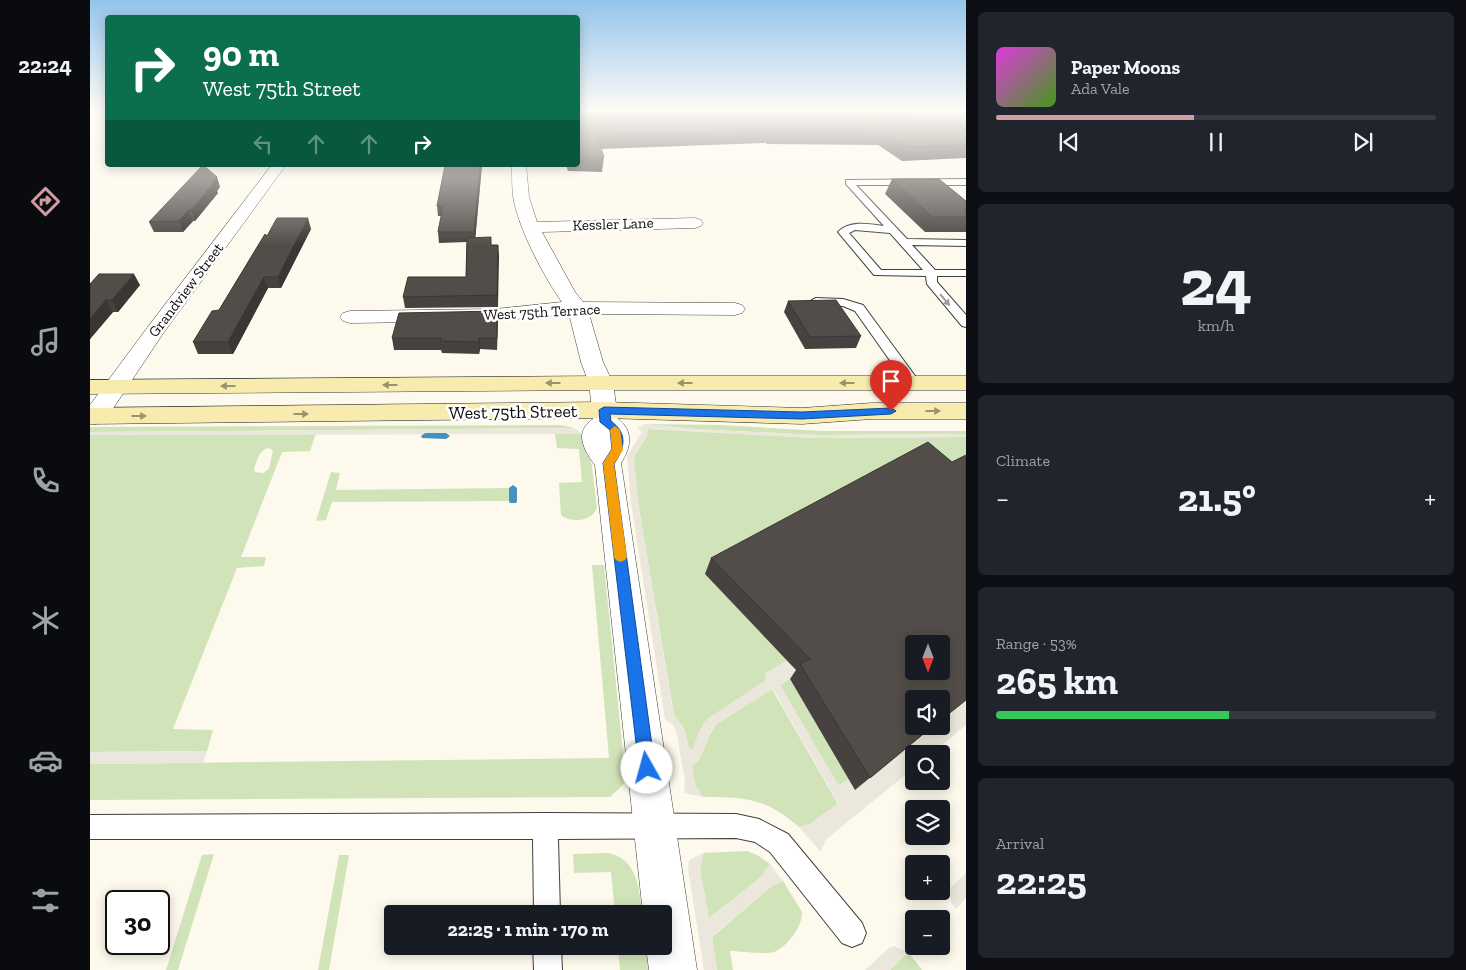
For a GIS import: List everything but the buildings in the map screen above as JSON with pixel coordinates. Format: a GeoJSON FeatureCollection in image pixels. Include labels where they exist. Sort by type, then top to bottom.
{"type":"FeatureCollection","features":[{"type":"Feature","properties":{"kind":"main road","name":"West 75th Street"},"geometry":{"type":"LineString","coordinates":[[90,387],[601,383],[966,383]]}},
{"type":"Feature","properties":{"kind":"main road","name":"West 75th Street"},"geometry":{"type":"LineString","coordinates":[[92,416],[802,416],[872,411],[966,411]]}},
{"type":"Feature","properties":{"kind":"street","name":"Grandview Street"},"geometry":{"type":"LineString","coordinates":[[92,416],[278,167]]}},
{"type":"Feature","properties":{"kind":"street"},"geometry":{"type":"LineString","coordinates":[[519,167],[521,197],[531,227],[566,294],[577,308],[592,362],[601,383],[605,416],[595,430],[597,449],[608,463],[673,970]]}},
{"type":"Feature","properties":{"kind":"street","name":"Kessler Lane"},"geometry":{"type":"LineString","coordinates":[[531,227],[694,223]]}},
{"type":"Feature","properties":{"kind":"street","name":"West 75th Terrace"},"geometry":{"type":"LineString","coordinates":[[350,317],[495,315],[547,309],[577,308],[735,309]]}},
{"type":"Feature","properties":{"kind":"lane"},"geometry":{"type":"LineString","coordinates":[[932,273],[849,182],[966,182]]}},
{"type":"Feature","properties":{"kind":"lane"},"geometry":{"type":"LineString","coordinates":[[892,230],[885,234],[843,232],[878,273],[966,273]]}},
{"type":"Feature","properties":{"kind":"lane"},"geometry":{"type":"LineString","coordinates":[[905,242],[965,243]]}},
{"type":"Feature","properties":{"kind":"lane"},"geometry":{"type":"LineString","coordinates":[[932,273],[930,282],[966,323]]}},
{"type":"Feature","properties":{"kind":"lane"},"geometry":{"type":"LineString","coordinates":[[804,302],[843,301],[859,308],[913,383]]}},
{"type":"Feature","properties":{"kind":"lane"},"geometry":{"type":"LineString","coordinates":[[544,825],[546,905]]}},
{"type":"Feature","properties":{"kind":"lane"},"geometry":{"type":"LineString","coordinates":[[90,826],[736,826],[759,831],[779,843],[852,932]]}},
{"type":"Feature","properties":{"kind":"lane"},"geometry":{"type":"LineString","coordinates":[[547,955],[548,970]]}},
{"type":"Feature","properties":{"kind":"green space"},"geometry":{"type":"Polygon","coordinates":[[[645,424],[720,425],[823,431],[966,431],[966,434],[818,435],[694,429],[645,424]]]}},
{"type":"Feature","properties":{"kind":"green space"},"geometry":{"type":"Polygon","coordinates":[[[561,425],[574,428],[90,432],[90,427],[561,425]]]}},
{"type":"Feature","properties":{"kind":"green space"},"geometry":{"type":"Polygon","coordinates":[[[648,429],[816,438],[966,437],[966,465],[706,574],[780,653],[791,658],[767,680],[704,723],[693,749],[689,749],[685,730],[674,715],[639,509],[634,457],[647,436],[648,429]]]}},
{"type":"Feature","properties":{"kind":"green space"},"geometry":{"type":"Polygon","coordinates":[[[316,433],[310,451],[282,452],[241,557],[266,557],[264,566],[237,568],[173,729],[213,730],[207,751],[90,752],[90,435],[316,433]],[[268,448],[260,454],[254,468],[255,472],[263,473],[269,469],[273,450],[268,448]]]}},
{"type":"Feature","properties":{"kind":"green space"},"geometry":{"type":"Polygon","coordinates":[[[555,434],[583,434],[589,444],[597,507],[592,515],[582,520],[570,520],[561,515],[559,483],[582,482],[579,449],[557,448],[555,434]]]}},
{"type":"Feature","properties":{"kind":"green space"},"geometry":{"type":"Polygon","coordinates":[[[331,472],[340,473],[336,490],[512,488],[511,501],[332,502],[326,520],[316,521],[331,472]]]}},
{"type":"Feature","properties":{"kind":"green space"},"geometry":{"type":"Polygon","coordinates":[[[592,565],[604,565],[625,773],[625,782],[610,797],[90,800],[90,764],[609,758],[592,565]]]}},
{"type":"Feature","properties":{"kind":"green space"},"geometry":{"type":"Polygon","coordinates":[[[790,679],[849,779],[838,786],[780,685],[790,679]]]}},
{"type":"Feature","properties":{"kind":"green space"},"geometry":{"type":"Polygon","coordinates":[[[772,689],[838,804],[810,824],[799,827],[776,810],[754,801],[703,797],[695,785],[692,766],[700,758],[713,728],[772,689]]]}},
{"type":"Feature","properties":{"kind":"green space"},"geometry":{"type":"Polygon","coordinates":[[[747,851],[759,856],[770,864],[761,877],[709,919],[700,869],[703,853],[747,851]]]}},
{"type":"Feature","properties":{"kind":"green space"},"geometry":{"type":"Polygon","coordinates":[[[607,853],[625,861],[635,876],[641,905],[614,905],[611,872],[574,873],[573,854],[607,853]]]}},
{"type":"Feature","properties":{"kind":"green space"},"geometry":{"type":"Polygon","coordinates":[[[214,854],[178,970],[166,970],[202,855],[214,854]]]}},
{"type":"Feature","properties":{"kind":"green space"},"geometry":{"type":"Polygon","coordinates":[[[339,855],[349,855],[329,970],[318,970],[339,855]]]}},
{"type":"Feature","properties":{"kind":"green space"},"geometry":{"type":"Polygon","coordinates":[[[783,881],[802,912],[800,923],[789,941],[784,946],[770,953],[730,951],[733,970],[717,970],[712,937],[772,886],[783,881]]]}},
{"type":"Feature","properties":{"kind":"green space"},"geometry":{"type":"Polygon","coordinates":[[[619,955],[647,955],[648,970],[620,970],[619,955]]]}},
{"type":"Feature","properties":{"kind":"green space"},"geometry":{"type":"Polygon","coordinates":[[[905,955],[910,955],[922,970],[890,970],[905,955]]]}},
{"type":"Feature","properties":{"kind":"shaded area"},"geometry":{"type":"Polygon","coordinates":[[[645,424],[694,429],[818,435],[966,434],[966,437],[816,438],[648,429],[647,436],[634,457],[639,509],[671,700],[674,715],[685,730],[689,749],[693,749],[698,734],[707,719],[766,680],[765,673],[791,658],[803,671],[780,685],[839,786],[905,733],[905,735],[950,735],[950,693],[966,679],[966,725],[942,745],[905,745],[905,775],[825,841],[821,852],[799,827],[810,824],[838,803],[773,689],[718,723],[711,730],[699,761],[692,766],[695,785],[703,797],[684,793],[685,782],[677,734],[673,725],[665,719],[631,503],[627,456],[642,432],[637,428],[645,424]]]}},
{"type":"Feature","properties":{"kind":"shaded area"},"geometry":{"type":"Polygon","coordinates":[[[574,428],[583,434],[90,435],[90,432],[574,428]]]}},
{"type":"Feature","properties":{"kind":"shaded area"},"geometry":{"type":"Polygon","coordinates":[[[207,751],[203,763],[90,764],[90,752],[207,751]]]}},
{"type":"Feature","properties":{"kind":"shaded area"},"geometry":{"type":"Polygon","coordinates":[[[703,853],[700,869],[709,918],[761,877],[770,864],[783,881],[772,886],[712,936],[717,970],[704,970],[688,869],[689,860],[703,853]]]}},
{"type":"Feature","properties":{"kind":"shaded area"},"geometry":{"type":"Polygon","coordinates":[[[966,873],[966,898],[956,909],[951,902],[951,887],[966,873]]]}},
{"type":"Feature","properties":{"kind":"shaded area"},"geometry":{"type":"Polygon","coordinates":[[[894,946],[905,951],[905,955],[890,970],[865,970],[890,947],[894,946]]]}},
{"type":"Feature","properties":{"kind":"waterway"},"geometry":{"type":"LineString","coordinates":[[425,436],[446,436]]}},
{"type":"Feature","properties":{"kind":"waterway"},"geometry":{"type":"LineString","coordinates":[[513,488],[513,501]]}},
{"type":"Feature","properties":{"kind":"slow traffic"},"geometry":{"type":"LineString","coordinates":[[615,430],[618,450],[608,463],[620,557]]}},
{"type":"Feature","properties":{"kind":"route"},"geometry":{"type":"LineString","coordinates":[[647,768],[608,463],[618,450],[617,439],[615,429],[606,422],[604,410],[802,416],[891,411]]}}]}
